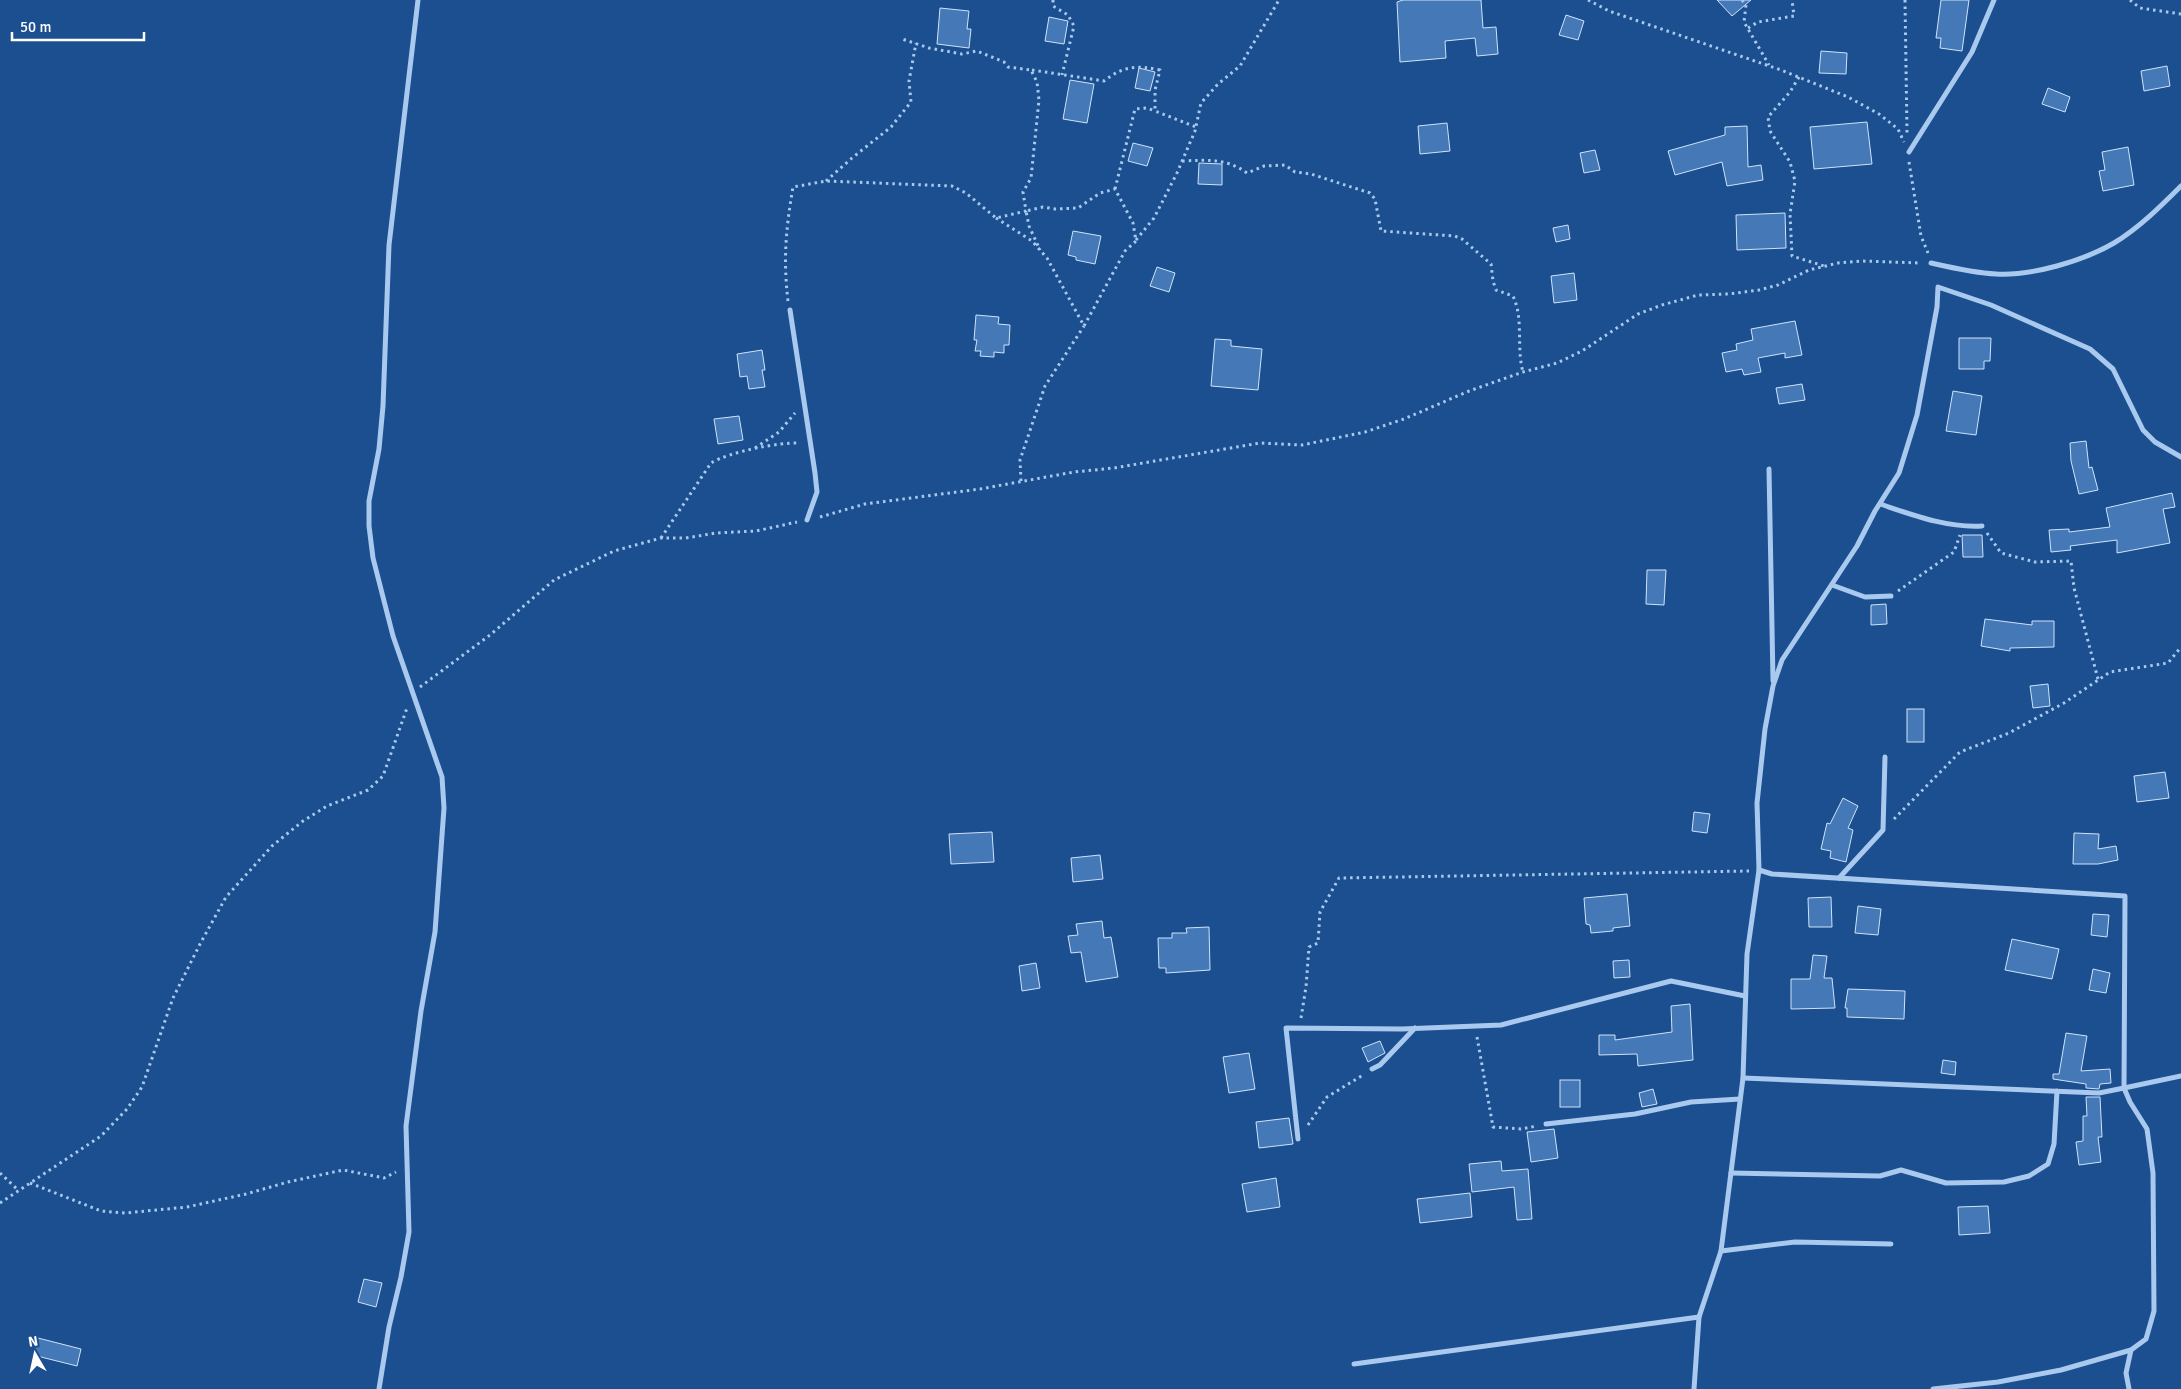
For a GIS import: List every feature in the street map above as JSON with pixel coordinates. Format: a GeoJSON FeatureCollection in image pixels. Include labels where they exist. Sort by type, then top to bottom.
{"type":"FeatureCollection","features":[{"type":"Feature","properties":{"kind":"street"},"geometry":{"type":"LineString","coordinates":[[379,1389],[389,1327],[402,1277],[409,1232],[406,1126],[421,1011],[436,932],[444,808],[442,777],[393,636],[373,558],[369,501],[379,449],[383,406],[389,245],[418,0]]}},
{"type":"Feature","properties":{"kind":"street"},"geometry":{"type":"LineString","coordinates":[[1909,152],[1972,52],[1994,0]]}},
{"type":"Feature","properties":{"kind":"street"},"geometry":{"type":"LineString","coordinates":[[1931,263],[1960,270],[1998,274],[2037,270],[2078,260],[2114,243],[2159,208],[2181,186]]}},
{"type":"Feature","properties":{"kind":"street"},"geometry":{"type":"LineString","coordinates":[[1694,1389],[1699,1317],[1721,1251],[1743,1078],[1747,954],[1759,870],[1757,803],[1765,729],[1773,686],[1782,660],[1802,626],[1832,585],[1899,473],[1917,415],[1937,307],[1938,287],[1991,305],[2090,349],[2113,369],[2143,430],[2155,442],[2181,457]]}},
{"type":"Feature","properties":{"kind":"street"},"geometry":{"type":"LineString","coordinates":[[790,310],[817,492],[807,520]]}},
{"type":"Feature","properties":{"kind":"street"},"geometry":{"type":"LineString","coordinates":[[1769,469],[1773,686]]}},
{"type":"Feature","properties":{"kind":"street"},"geometry":{"type":"LineString","coordinates":[[1880,504],[1920,517],[1963,527],[1982,526]]}},
{"type":"Feature","properties":{"kind":"street"},"geometry":{"type":"LineString","coordinates":[[1832,585],[1865,597],[1891,596]]}},
{"type":"Feature","properties":{"kind":"street"},"geometry":{"type":"LineString","coordinates":[[1839,878],[1883,830],[1885,757]]}},
{"type":"Feature","properties":{"kind":"street"},"geometry":{"type":"LineString","coordinates":[[1759,870],[1772,874],[2125,896],[2124,1088],[2130,1102],[2147,1129],[2153,1174],[2154,1311],[2146,1339],[2131,1350],[2061,1370],[1998,1382],[1933,1389]]}},
{"type":"Feature","properties":{"kind":"street"},"geometry":{"type":"LineString","coordinates":[[1298,1140],[1286,1028],[1415,1028],[1501,1025],[1671,981],[1745,996]]}},
{"type":"Feature","properties":{"kind":"street"},"geometry":{"type":"LineString","coordinates":[[1372,1069],[1380,1065],[1415,1028]]}},
{"type":"Feature","properties":{"kind":"street"},"geometry":{"type":"LineString","coordinates":[[1743,1078],[2099,1092],[2181,1076]]}},
{"type":"Feature","properties":{"kind":"street"},"geometry":{"type":"LineString","coordinates":[[1730,1173],[1880,1176],[1900,1170],[1946,1183],[2004,1182],[2029,1176],[2048,1164],[2054,1144],[2057,1091]]}},
{"type":"Feature","properties":{"kind":"street"},"geometry":{"type":"LineString","coordinates":[[1546,1124],[1635,1114],[1691,1102],[1740,1099]]}},
{"type":"Feature","properties":{"kind":"street"},"geometry":{"type":"LineString","coordinates":[[1721,1251],[1795,1242],[1891,1244]]}},
{"type":"Feature","properties":{"kind":"street"},"geometry":{"type":"LineString","coordinates":[[1354,1364],[1699,1317]]}},
{"type":"Feature","properties":{"kind":"street"},"geometry":{"type":"LineString","coordinates":[[2130,1389],[2126,1373],[2131,1350]]}},
{"type":"Feature","properties":{"kind":"path"},"geometry":{"type":"LineString","coordinates":[[1053,0],[1053,6],[1068,15],[1074,26],[1062,75]]}},
{"type":"Feature","properties":{"kind":"path"},"geometry":{"type":"LineString","coordinates":[[1021,481],[1020,460],[1045,386],[1084,326],[1125,252],[1154,218],[1196,127],[1201,102],[1218,84],[1240,66],[1279,0]]}},
{"type":"Feature","properties":{"kind":"path"},"geometry":{"type":"LineString","coordinates":[[1588,0],[1609,11],[1769,66],[1848,96],[1879,114],[1898,129],[1907,148],[1905,0]]}},
{"type":"Feature","properties":{"kind":"path"},"geometry":{"type":"LineString","coordinates":[[1742,0],[1746,5],[1744,22],[1769,66]]}},
{"type":"Feature","properties":{"kind":"path"},"geometry":{"type":"LineString","coordinates":[[1748,28],[1758,22],[1794,16],[1792,0]]}},
{"type":"Feature","properties":{"kind":"path"},"geometry":{"type":"LineString","coordinates":[[2130,0],[2140,8],[2181,14]]}},
{"type":"Feature","properties":{"kind":"path"},"geometry":{"type":"LineString","coordinates":[[902,39],[962,54],[977,51],[1004,62],[1008,67],[1104,81],[1113,73],[1139,65],[1160,70],[1155,90],[1155,111]]}},
{"type":"Feature","properties":{"kind":"path"},"geometry":{"type":"LineString","coordinates":[[826,182],[852,158],[892,127],[912,102],[909,82],[916,43]]}},
{"type":"Feature","properties":{"kind":"path"},"geometry":{"type":"LineString","coordinates":[[1031,70],[1037,82],[1039,100],[1031,178],[1023,192],[1029,226],[1040,250]]}},
{"type":"Feature","properties":{"kind":"path"},"geometry":{"type":"LineString","coordinates":[[1798,77],[1790,92],[1768,117],[1770,131],[1790,162],[1795,181],[1790,214],[1792,256],[1824,266]]}},
{"type":"Feature","properties":{"kind":"path"},"geometry":{"type":"LineString","coordinates":[[1136,241],[1133,223],[1115,189],[1135,109],[1147,108],[1196,127]]}},
{"type":"Feature","properties":{"kind":"path"},"geometry":{"type":"LineString","coordinates":[[0,1203],[101,1136],[127,1109],[142,1087],[173,998],[226,897],[272,846],[302,821],[327,806],[368,790],[383,776],[412,693],[490,635],[554,580],[614,550],[661,538],[686,538],[716,533],[756,531],[807,520],[865,504],[980,489],[1260,443],[1302,445],[1365,432],[1404,419],[1469,391],[1523,372],[1557,363],[1582,350],[1638,314],[1662,305],[1698,295],[1729,294],[1759,290],[1778,285],[1809,270],[1861,260],[1931,263],[1921,236],[1908,160],[1909,152]]}},
{"type":"Feature","properties":{"kind":"path"},"geometry":{"type":"LineString","coordinates":[[1182,160],[1213,160],[1235,164],[1247,173],[1264,166],[1285,165],[1295,172],[1311,174],[1370,194],[1376,199],[1381,231],[1455,236],[1462,239],[1491,264],[1496,290],[1513,296],[1518,306],[1519,358],[1523,372]]}},
{"type":"Feature","properties":{"kind":"path"},"geometry":{"type":"LineString","coordinates":[[790,310],[785,274],[786,230],[793,187],[826,182],[889,182],[952,186],[966,193],[996,218],[1032,241],[1055,270],[1084,326]]}},
{"type":"Feature","properties":{"kind":"path"},"geometry":{"type":"LineString","coordinates":[[996,218],[1043,207],[1055,209],[1078,208],[1100,193],[1115,189]]}},
{"type":"Feature","properties":{"kind":"path"},"geometry":{"type":"LineString","coordinates":[[752,450],[779,432],[805,402]]}},
{"type":"Feature","properties":{"kind":"path"},"geometry":{"type":"LineString","coordinates":[[661,538],[710,463],[719,458],[792,442],[811,443]]}},
{"type":"Feature","properties":{"kind":"path"},"geometry":{"type":"LineString","coordinates":[[1982,526],[2001,553],[2034,562],[2070,561],[2074,588],[2098,679]]}},
{"type":"Feature","properties":{"kind":"path"},"geometry":{"type":"LineString","coordinates":[[1891,596],[1954,552],[1963,527]]}},
{"type":"Feature","properties":{"kind":"path"},"geometry":{"type":"LineString","coordinates":[[1883,830],[1960,752],[2009,733],[2064,703],[2110,672],[2168,663],[2181,647]]}},
{"type":"Feature","properties":{"kind":"path"},"geometry":{"type":"LineString","coordinates":[[1299,1029],[1306,987],[1309,946],[1318,943],[1320,912],[1339,878],[1759,870]]}},
{"type":"Feature","properties":{"kind":"path"},"geometry":{"type":"LineString","coordinates":[[1475,1026],[1493,1127],[1520,1129],[1546,1124]]}},
{"type":"Feature","properties":{"kind":"path"},"geometry":{"type":"LineString","coordinates":[[1298,1140],[1327,1097],[1372,1069]]}},
{"type":"Feature","properties":{"kind":"path"},"geometry":{"type":"LineString","coordinates":[[29,1183],[101,1211],[124,1213],[187,1207],[343,1170],[384,1178],[408,1167]]}},
{"type":"Feature","properties":{"kind":"path"},"geometry":{"type":"LineString","coordinates":[[0,1173],[18,1190]]}},
{"type":"Feature","properties":{"kind":"building"},"geometry":{"type":"Polygon","coordinates":[[[1403,0],[1481,0],[1483,28],[1496,27],[1498,54],[1477,56],[1475,38],[1445,41],[1446,58],[1400,62],[1397,2],[1403,0]]]}},
{"type":"Feature","properties":{"kind":"building"},"geometry":{"type":"Polygon","coordinates":[[[1717,0],[1751,0],[1732,16],[1717,0]]]}},
{"type":"Feature","properties":{"kind":"building"},"geometry":{"type":"Polygon","coordinates":[[[1941,0],[1969,0],[1962,51],[1940,48],[1941,38],[1936,38],[1941,0]]]}},
{"type":"Feature","properties":{"kind":"building"},"geometry":{"type":"Polygon","coordinates":[[[940,8],[969,11],[967,29],[971,29],[969,48],[937,44],[940,8]]]}},
{"type":"Feature","properties":{"kind":"building"},"geometry":{"type":"Polygon","coordinates":[[[1566,15],[1584,21],[1578,40],[1559,35],[1566,15]]]}},
{"type":"Feature","properties":{"kind":"building"},"geometry":{"type":"Polygon","coordinates":[[[1049,17],[1068,21],[1064,44],[1045,41],[1049,17]]]}},
{"type":"Feature","properties":{"kind":"building"},"geometry":{"type":"Polygon","coordinates":[[[1821,51],[1847,53],[1846,74],[1819,73],[1821,51]]]}},
{"type":"Feature","properties":{"kind":"building"},"geometry":{"type":"Polygon","coordinates":[[[2167,66],[2170,86],[2144,91],[2141,71],[2167,66]]]}},
{"type":"Feature","properties":{"kind":"building"},"geometry":{"type":"Polygon","coordinates":[[[1139,68],[1155,72],[1150,91],[1135,88],[1139,68]]]}},
{"type":"Feature","properties":{"kind":"building"},"geometry":{"type":"Polygon","coordinates":[[[1070,80],[1094,84],[1087,123],[1063,119],[1070,80]]]}},
{"type":"Feature","properties":{"kind":"building"},"geometry":{"type":"Polygon","coordinates":[[[2048,88],[2070,97],[2065,112],[2042,104],[2048,88]]]}},
{"type":"Feature","properties":{"kind":"building"},"geometry":{"type":"Polygon","coordinates":[[[1867,122],[1872,164],[1814,169],[1810,127],[1867,122]]]}},
{"type":"Feature","properties":{"kind":"building"},"geometry":{"type":"Polygon","coordinates":[[[1447,123],[1450,151],[1420,154],[1418,126],[1447,123]]]}},
{"type":"Feature","properties":{"kind":"building"},"geometry":{"type":"Polygon","coordinates":[[[1747,126],[1748,167],[1761,165],[1763,180],[1727,186],[1722,162],[1675,175],[1668,151],[1725,135],[1725,127],[1747,126]]]}},
{"type":"Feature","properties":{"kind":"building"},"geometry":{"type":"Polygon","coordinates":[[[1133,143],[1153,148],[1147,166],[1128,161],[1133,143]]]}},
{"type":"Feature","properties":{"kind":"building"},"geometry":{"type":"Polygon","coordinates":[[[2128,147],[2134,185],[2103,191],[2099,171],[2105,170],[2102,152],[2128,147]]]}},
{"type":"Feature","properties":{"kind":"building"},"geometry":{"type":"Polygon","coordinates":[[[1595,150],[1600,170],[1584,173],[1580,153],[1595,150]]]}},
{"type":"Feature","properties":{"kind":"building"},"geometry":{"type":"Polygon","coordinates":[[[1199,163],[1222,164],[1222,185],[1198,184],[1199,163]]]}},
{"type":"Feature","properties":{"kind":"building"},"geometry":{"type":"Polygon","coordinates":[[[1785,213],[1786,248],[1737,250],[1736,215],[1785,213]]]}},
{"type":"Feature","properties":{"kind":"building"},"geometry":{"type":"Polygon","coordinates":[[[1568,225],[1570,239],[1556,242],[1553,228],[1568,225]]]}},
{"type":"Feature","properties":{"kind":"building"},"geometry":{"type":"Polygon","coordinates":[[[1073,231],[1101,236],[1095,264],[1076,260],[1076,257],[1068,255],[1073,231]]]}},
{"type":"Feature","properties":{"kind":"building"},"geometry":{"type":"Polygon","coordinates":[[[1157,267],[1175,273],[1169,292],[1150,286],[1157,267]]]}},
{"type":"Feature","properties":{"kind":"building"},"geometry":{"type":"Polygon","coordinates":[[[1574,273],[1577,300],[1554,303],[1551,276],[1574,273]]]}},
{"type":"Feature","properties":{"kind":"building"},"geometry":{"type":"Polygon","coordinates":[[[976,315],[999,317],[998,324],[1010,325],[1009,345],[1004,345],[1004,353],[994,352],[994,357],[980,356],[981,351],[975,351],[977,340],[974,340],[976,315]]]}},
{"type":"Feature","properties":{"kind":"building"},"geometry":{"type":"Polygon","coordinates":[[[1795,321],[1802,355],[1785,358],[1785,353],[1758,358],[1761,372],[1744,375],[1742,369],[1726,372],[1722,353],[1737,350],[1736,344],[1753,340],[1751,329],[1795,321]]]}},
{"type":"Feature","properties":{"kind":"building"},"geometry":{"type":"Polygon","coordinates":[[[1959,338],[1991,338],[1990,361],[1984,361],[1984,369],[1959,369],[1959,338]]]}},
{"type":"Feature","properties":{"kind":"building"},"geometry":{"type":"Polygon","coordinates":[[[1215,339],[1231,340],[1231,346],[1262,349],[1258,390],[1211,386],[1215,339]]]}},
{"type":"Feature","properties":{"kind":"building"},"geometry":{"type":"Polygon","coordinates":[[[762,350],[765,370],[762,370],[765,387],[749,389],[747,376],[740,377],[737,354],[762,350]]]}},
{"type":"Feature","properties":{"kind":"building"},"geometry":{"type":"Polygon","coordinates":[[[1802,384],[1805,400],[1779,404],[1776,388],[1802,384]]]}},
{"type":"Feature","properties":{"kind":"building"},"geometry":{"type":"Polygon","coordinates":[[[1953,391],[1982,396],[1976,435],[1946,431],[1953,391]]]}},
{"type":"Feature","properties":{"kind":"building"},"geometry":{"type":"Polygon","coordinates":[[[739,416],[743,440],[718,444],[714,419],[739,416]]]}},
{"type":"Feature","properties":{"kind":"building"},"geometry":{"type":"Polygon","coordinates":[[[2086,441],[2089,468],[2092,467],[2098,490],[2079,494],[2071,461],[2070,443],[2086,441]]]}},
{"type":"Feature","properties":{"kind":"building"},"geometry":{"type":"Polygon","coordinates":[[[2172,493],[2175,507],[2163,509],[2170,543],[2117,553],[2117,540],[2070,546],[2071,550],[2051,552],[2049,530],[2069,529],[2069,532],[2110,527],[2106,508],[2172,493]]]}},
{"type":"Feature","properties":{"kind":"building"},"geometry":{"type":"Polygon","coordinates":[[[1962,535],[1982,535],[1983,557],[1963,557],[1962,535]]]}},
{"type":"Feature","properties":{"kind":"building"},"geometry":{"type":"Polygon","coordinates":[[[1647,570],[1666,570],[1664,605],[1646,604],[1647,570]]]}},
{"type":"Feature","properties":{"kind":"building"},"geometry":{"type":"Polygon","coordinates":[[[1886,604],[1887,624],[1871,625],[1871,605],[1886,604]]]}},
{"type":"Feature","properties":{"kind":"building"},"geometry":{"type":"Polygon","coordinates":[[[1985,619],[2032,625],[2032,621],[2054,621],[2054,647],[2010,648],[2010,651],[1981,646],[1985,619]]]}},
{"type":"Feature","properties":{"kind":"building"},"geometry":{"type":"Polygon","coordinates":[[[2048,684],[2050,706],[2033,708],[2030,686],[2048,684]]]}},
{"type":"Feature","properties":{"kind":"building"},"geometry":{"type":"Polygon","coordinates":[[[1907,709],[1924,709],[1924,742],[1907,742],[1907,709]]]}},
{"type":"Feature","properties":{"kind":"building"},"geometry":{"type":"Polygon","coordinates":[[[2165,772],[2169,798],[2137,802],[2134,776],[2165,772]]]}},
{"type":"Feature","properties":{"kind":"building"},"geometry":{"type":"Polygon","coordinates":[[[1843,798],[1858,806],[1848,828],[1853,830],[1846,862],[1830,858],[1831,851],[1821,849],[1827,823],[1830,824],[1843,798]]]}},
{"type":"Feature","properties":{"kind":"building"},"geometry":{"type":"Polygon","coordinates":[[[1694,812],[1710,814],[1707,833],[1692,831],[1694,812]]]}},
{"type":"Feature","properties":{"kind":"building"},"geometry":{"type":"Polygon","coordinates":[[[992,832],[994,862],[951,864],[949,834],[992,832]]]}},
{"type":"Feature","properties":{"kind":"building"},"geometry":{"type":"Polygon","coordinates":[[[2074,833],[2099,834],[2098,849],[2116,846],[2118,860],[2098,864],[2073,864],[2074,833]]]}},
{"type":"Feature","properties":{"kind":"building"},"geometry":{"type":"Polygon","coordinates":[[[1100,855],[1103,879],[1073,882],[1071,858],[1100,855]]]}},
{"type":"Feature","properties":{"kind":"building"},"geometry":{"type":"Polygon","coordinates":[[[1627,894],[1630,926],[1613,928],[1613,931],[1591,933],[1590,925],[1586,924],[1584,898],[1627,894]]]}},
{"type":"Feature","properties":{"kind":"building"},"geometry":{"type":"Polygon","coordinates":[[[1831,897],[1832,927],[1809,927],[1808,898],[1831,897]]]}},
{"type":"Feature","properties":{"kind":"building"},"geometry":{"type":"Polygon","coordinates":[[[1858,906],[1881,909],[1878,935],[1855,933],[1858,906]]]}},
{"type":"Feature","properties":{"kind":"building"},"geometry":{"type":"Polygon","coordinates":[[[2093,914],[2109,915],[2107,937],[2091,935],[2093,914]]]}},
{"type":"Feature","properties":{"kind":"building"},"geometry":{"type":"Polygon","coordinates":[[[1102,921],[1104,938],[1111,937],[1118,977],[1086,982],[1081,952],[1071,953],[1068,936],[1078,935],[1076,924],[1102,921]]]}},
{"type":"Feature","properties":{"kind":"building"},"geometry":{"type":"Polygon","coordinates":[[[1209,927],[1210,970],[1166,973],[1166,968],[1159,968],[1158,938],[1172,938],[1172,933],[1187,933],[1186,928],[1209,927]]]}},
{"type":"Feature","properties":{"kind":"building"},"geometry":{"type":"Polygon","coordinates":[[[2012,939],[2059,949],[2052,979],[2005,970],[2012,939]]]}},
{"type":"Feature","properties":{"kind":"building"},"geometry":{"type":"Polygon","coordinates":[[[1813,955],[1827,956],[1824,978],[1832,978],[1835,1008],[1791,1009],[1791,979],[1810,979],[1813,955]]]}},
{"type":"Feature","properties":{"kind":"building"},"geometry":{"type":"Polygon","coordinates":[[[1629,960],[1630,977],[1614,978],[1613,961],[1629,960]]]}},
{"type":"Feature","properties":{"kind":"building"},"geometry":{"type":"Polygon","coordinates":[[[1036,963],[1040,988],[1022,991],[1019,966],[1036,963]]]}},
{"type":"Feature","properties":{"kind":"building"},"geometry":{"type":"Polygon","coordinates":[[[2093,969],[2110,973],[2106,993],[2089,990],[2093,969]]]}},
{"type":"Feature","properties":{"kind":"building"},"geometry":{"type":"Polygon","coordinates":[[[1848,989],[1905,991],[1904,1019],[1847,1017],[1847,1008],[1845,1008],[1848,989]]]}},
{"type":"Feature","properties":{"kind":"building"},"geometry":{"type":"Polygon","coordinates":[[[1690,1004],[1693,1060],[1638,1066],[1637,1054],[1599,1055],[1599,1035],[1615,1035],[1615,1040],[1672,1032],[1671,1006],[1690,1004]]]}},
{"type":"Feature","properties":{"kind":"building"},"geometry":{"type":"Polygon","coordinates":[[[2066,1033],[2087,1036],[2081,1071],[2110,1069],[2111,1083],[2100,1084],[2099,1089],[2086,1088],[2086,1084],[2053,1079],[2053,1074],[2059,1074],[2066,1033]]]}},
{"type":"Feature","properties":{"kind":"building"},"geometry":{"type":"Polygon","coordinates":[[[1380,1041],[1385,1053],[1368,1062],[1362,1048],[1380,1041]]]}},
{"type":"Feature","properties":{"kind":"building"},"geometry":{"type":"Polygon","coordinates":[[[1249,1053],[1255,1089],[1229,1093],[1223,1057],[1249,1053]]]}},
{"type":"Feature","properties":{"kind":"building"},"geometry":{"type":"Polygon","coordinates":[[[1943,1060],[1956,1062],[1955,1075],[1941,1073],[1943,1060]]]}},
{"type":"Feature","properties":{"kind":"building"},"geometry":{"type":"Polygon","coordinates":[[[1560,1080],[1580,1080],[1580,1107],[1560,1107],[1560,1080]]]}},
{"type":"Feature","properties":{"kind":"building"},"geometry":{"type":"Polygon","coordinates":[[[1653,1089],[1657,1104],[1642,1107],[1639,1093],[1653,1089]]]}},
{"type":"Feature","properties":{"kind":"building"},"geometry":{"type":"Polygon","coordinates":[[[2086,1097],[2100,1097],[2102,1137],[2098,1137],[2101,1162],[2079,1165],[2076,1142],[2083,1141],[2083,1116],[2087,1116],[2086,1097]]]}},
{"type":"Feature","properties":{"kind":"building"},"geometry":{"type":"Polygon","coordinates":[[[1289,1118],[1293,1144],[1259,1148],[1256,1122],[1289,1118]]]}},
{"type":"Feature","properties":{"kind":"building"},"geometry":{"type":"Polygon","coordinates":[[[1554,1129],[1558,1158],[1531,1162],[1527,1132],[1554,1129]]]}},
{"type":"Feature","properties":{"kind":"building"},"geometry":{"type":"Polygon","coordinates":[[[1501,1161],[1502,1171],[1528,1169],[1532,1219],[1517,1220],[1514,1187],[1472,1192],[1469,1164],[1501,1161]]]}},
{"type":"Feature","properties":{"kind":"building"},"geometry":{"type":"Polygon","coordinates":[[[1276,1178],[1280,1207],[1247,1212],[1242,1184],[1276,1178]]]}},
{"type":"Feature","properties":{"kind":"building"},"geometry":{"type":"Polygon","coordinates":[[[1470,1193],[1472,1217],[1420,1223],[1417,1199],[1470,1193]]]}},
{"type":"Feature","properties":{"kind":"building"},"geometry":{"type":"Polygon","coordinates":[[[1988,1206],[1990,1233],[1959,1235],[1958,1207],[1988,1206]]]}},
{"type":"Feature","properties":{"kind":"building"},"geometry":{"type":"Polygon","coordinates":[[[364,1279],[382,1283],[376,1307],[358,1302],[364,1279]]]}},
{"type":"Feature","properties":{"kind":"building"},"geometry":{"type":"Polygon","coordinates":[[[38,1338],[81,1349],[77,1366],[33,1355],[38,1338]]]}}]}
